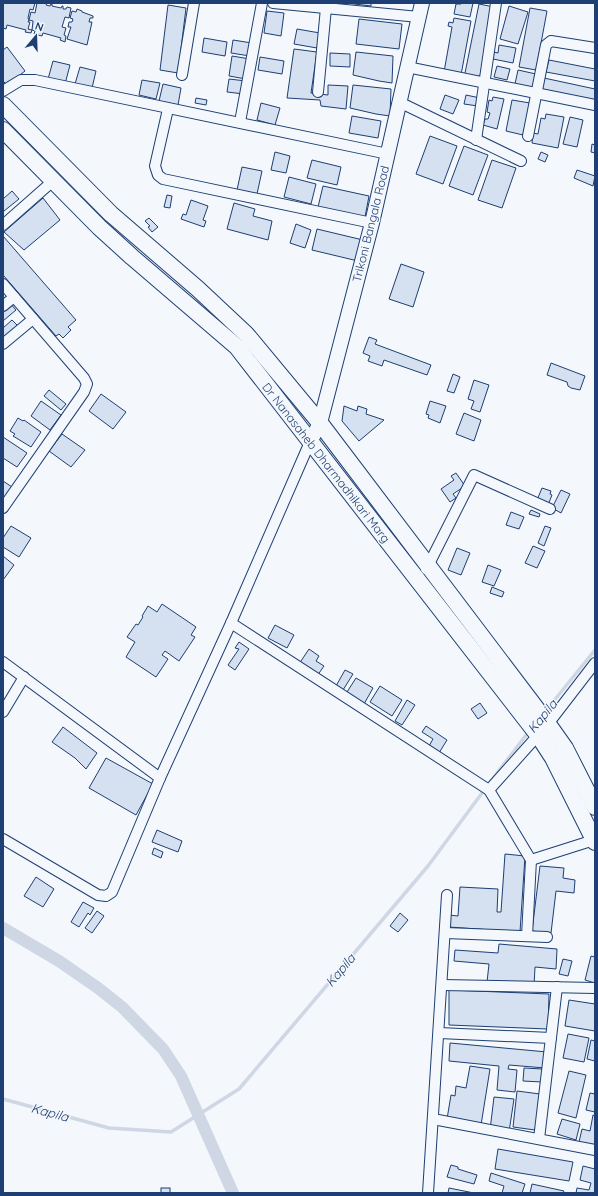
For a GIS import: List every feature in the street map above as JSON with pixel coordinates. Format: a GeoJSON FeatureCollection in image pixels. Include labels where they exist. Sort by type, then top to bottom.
{"type":"FeatureCollection","features":[{"type":"Feature","properties":{"kind":"main road","name":"Dr Nanasaheb Dharmadhikari Marg"},"geometry":{"type":"LineString","coordinates":[[3,105],[111,214],[198,289],[246,334],[320,422],[428,566],[543,730],[553,758],[595,841]]}},
{"type":"Feature","properties":{"kind":"main road","name":"Dr Nanasaheb Dharmadhikari Marg"},"geometry":{"type":"LineString","coordinates":[[3,130],[52,181],[132,257],[237,347],[416,578],[543,730],[565,748],[595,807]]}},
{"type":"Feature","properties":{"kind":"street"},"geometry":{"type":"LineString","coordinates":[[182,75],[194,3]]}},
{"type":"Feature","properties":{"kind":"street"},"geometry":{"type":"LineString","coordinates":[[240,122],[262,3]]}},
{"type":"Feature","properties":{"kind":"street"},"geometry":{"type":"LineString","coordinates":[[273,3],[326,8],[420,10]]}},
{"type":"Feature","properties":{"kind":"street"},"geometry":{"type":"LineString","coordinates":[[476,140],[496,3]]}},
{"type":"Feature","properties":{"kind":"street"},"geometry":{"type":"LineString","coordinates":[[318,92],[326,8]]}},
{"type":"Feature","properties":{"kind":"street","name":"Trikoni Bangala Road"},"geometry":{"type":"LineString","coordinates":[[310,442],[320,422],[372,223],[420,10]]}},
{"type":"Feature","properties":{"kind":"street"},"geometry":{"type":"LineString","coordinates":[[528,136],[546,45],[548,42],[595,48]]}},
{"type":"Feature","properties":{"kind":"street"},"geometry":{"type":"LineString","coordinates":[[407,67],[595,105]]}},
{"type":"Feature","properties":{"kind":"street"},"geometry":{"type":"LineString","coordinates":[[3,91],[21,80],[35,80],[388,154]]}},
{"type":"Feature","properties":{"kind":"street"},"geometry":{"type":"LineString","coordinates":[[400,102],[521,161]]}},
{"type":"Feature","properties":{"kind":"street"},"geometry":{"type":"LineString","coordinates":[[168,108],[155,166],[158,175],[163,179],[372,223]]}},
{"type":"Feature","properties":{"kind":"street"},"geometry":{"type":"LineString","coordinates":[[3,225],[52,181]]}},
{"type":"Feature","properties":{"kind":"street"},"geometry":{"type":"LineString","coordinates":[[3,284],[84,378],[87,384],[84,392],[3,508]]}},
{"type":"Feature","properties":{"kind":"street"},"geometry":{"type":"LineString","coordinates":[[3,306],[14,297]]}},
{"type":"Feature","properties":{"kind":"street"},"geometry":{"type":"LineString","coordinates":[[3,344],[34,319]]}},
{"type":"Feature","properties":{"kind":"street"},"geometry":{"type":"LineString","coordinates":[[3,839],[98,895],[106,896],[112,892],[160,778],[231,623],[310,442]]}},
{"type":"Feature","properties":{"kind":"street"},"geometry":{"type":"LineString","coordinates":[[416,578],[428,566],[474,475],[550,509]]}},
{"type":"Feature","properties":{"kind":"street"},"geometry":{"type":"LineString","coordinates":[[231,623],[489,790],[531,860],[527,936]]}},
{"type":"Feature","properties":{"kind":"street"},"geometry":{"type":"LineString","coordinates":[[3,662],[160,778]]}},
{"type":"Feature","properties":{"kind":"street"},"geometry":{"type":"LineString","coordinates":[[489,790],[543,730],[595,663]]}},
{"type":"Feature","properties":{"kind":"street"},"geometry":{"type":"LineString","coordinates":[[3,712],[24,677]]}},
{"type":"Feature","properties":{"kind":"street"},"geometry":{"type":"LineString","coordinates":[[531,860],[595,841]]}},
{"type":"Feature","properties":{"kind":"street"},"geometry":{"type":"LineString","coordinates":[[428,1193],[447,894]]}},
{"type":"Feature","properties":{"kind":"street"},"geometry":{"type":"LineString","coordinates":[[445,933],[547,937]]}},
{"type":"Feature","properties":{"kind":"street"},"geometry":{"type":"LineString","coordinates":[[442,986],[595,988]]}},
{"type":"Feature","properties":{"kind":"street"},"geometry":{"type":"LineString","coordinates":[[539,1139],[557,987]]}},
{"type":"Feature","properties":{"kind":"street"},"geometry":{"type":"LineString","coordinates":[[439,1033],[551,1038]]}},
{"type":"Feature","properties":{"kind":"street"},"geometry":{"type":"LineString","coordinates":[[433,1119],[595,1150]]}},
{"type":"Feature","properties":{"kind":"building"},"geometry":{"type":"Polygon","coordinates":[[[3,3],[35,3],[33,10],[30,9],[28,18],[28,22],[30,22],[28,29],[32,30],[31,33],[25,32],[26,30],[7,25],[6,29],[3,28],[3,3]]]}},
{"type":"Feature","properties":{"kind":"building"},"geometry":{"type":"Polygon","coordinates":[[[37,3],[47,3],[46,5],[50,6],[52,4],[52,6],[61,8],[63,6],[63,9],[66,9],[67,7],[71,8],[69,18],[65,17],[62,27],[66,28],[64,35],[66,36],[65,42],[60,40],[61,38],[43,33],[42,36],[34,34],[35,31],[32,30],[33,21],[29,20],[31,12],[35,13],[37,3]]]}},
{"type":"Feature","properties":{"kind":"building"},"geometry":{"type":"Polygon","coordinates":[[[346,3],[371,3],[371,6],[346,3]]]}},
{"type":"Feature","properties":{"kind":"building"},"geometry":{"type":"Polygon","coordinates":[[[473,3],[470,17],[454,14],[456,4],[473,3]]]}},
{"type":"Feature","properties":{"kind":"building"},"geometry":{"type":"Polygon","coordinates":[[[479,4],[494,7],[479,81],[464,78],[479,4]]]}},
{"type":"Feature","properties":{"kind":"building"},"geometry":{"type":"Polygon","coordinates":[[[168,5],[186,8],[178,73],[160,70],[168,5]]]}},
{"type":"Feature","properties":{"kind":"building"},"geometry":{"type":"Polygon","coordinates":[[[509,6],[528,12],[518,44],[500,39],[509,6]]]}},
{"type":"Feature","properties":{"kind":"building"},"geometry":{"type":"Polygon","coordinates":[[[530,8],[547,11],[536,70],[519,67],[530,8]]]}},
{"type":"Feature","properties":{"kind":"building"},"geometry":{"type":"Polygon","coordinates":[[[77,9],[93,16],[93,18],[90,18],[89,22],[92,22],[87,45],[67,39],[71,27],[68,27],[69,22],[72,22],[73,19],[70,18],[72,11],[76,12],[77,9]]]}},
{"type":"Feature","properties":{"kind":"building"},"geometry":{"type":"Polygon","coordinates":[[[267,11],[284,13],[281,36],[264,33],[267,11]]]}},
{"type":"Feature","properties":{"kind":"building"},"geometry":{"type":"Polygon","coordinates":[[[454,18],[471,21],[461,75],[444,72],[452,27],[448,26],[449,22],[453,23],[454,18]]]}},
{"type":"Feature","properties":{"kind":"building"},"geometry":{"type":"Polygon","coordinates":[[[359,19],[402,24],[399,49],[356,44],[359,19]]]}},
{"type":"Feature","properties":{"kind":"building"},"geometry":{"type":"Polygon","coordinates":[[[297,29],[320,33],[317,48],[294,44],[297,29]]]}},
{"type":"Feature","properties":{"kind":"building"},"geometry":{"type":"Polygon","coordinates":[[[204,38],[227,42],[225,56],[202,52],[204,38]]]}},
{"type":"Feature","properties":{"kind":"building"},"geometry":{"type":"Polygon","coordinates":[[[233,40],[252,43],[250,56],[231,53],[233,40]]]}},
{"type":"Feature","properties":{"kind":"building"},"geometry":{"type":"Polygon","coordinates":[[[499,45],[516,48],[513,63],[493,59],[494,52],[498,53],[499,45]]]}},
{"type":"Feature","properties":{"kind":"building"},"geometry":{"type":"Polygon","coordinates":[[[7,47],[25,71],[7,85],[3,81],[3,50],[7,47]]]}},
{"type":"Feature","properties":{"kind":"building"},"geometry":{"type":"Polygon","coordinates":[[[294,49],[317,52],[311,93],[328,95],[328,85],[348,86],[346,109],[321,106],[320,100],[287,98],[294,49]]]}},
{"type":"Feature","properties":{"kind":"building"},"geometry":{"type":"Polygon","coordinates":[[[356,52],[393,56],[392,83],[353,75],[356,52]]]}},
{"type":"Feature","properties":{"kind":"building"},"geometry":{"type":"Polygon","coordinates":[[[330,53],[350,54],[350,67],[330,66],[330,53]]]}},
{"type":"Feature","properties":{"kind":"building"},"geometry":{"type":"Polygon","coordinates":[[[232,56],[250,59],[246,79],[229,76],[232,56]]]}},
{"type":"Feature","properties":{"kind":"building"},"geometry":{"type":"Polygon","coordinates":[[[260,57],[284,61],[282,74],[258,70],[260,57]]]}},
{"type":"Feature","properties":{"kind":"building"},"geometry":{"type":"Polygon","coordinates":[[[549,60],[595,69],[595,81],[546,72],[549,60]]]}},
{"type":"Feature","properties":{"kind":"building"},"geometry":{"type":"Polygon","coordinates":[[[53,61],[70,65],[65,84],[48,79],[53,61]]]}},
{"type":"Feature","properties":{"kind":"building"},"geometry":{"type":"Polygon","coordinates":[[[497,66],[510,69],[507,80],[494,77],[497,66]]]}},
{"type":"Feature","properties":{"kind":"building"},"geometry":{"type":"Polygon","coordinates":[[[80,67],[96,71],[92,88],[75,84],[80,67]]]}},
{"type":"Feature","properties":{"kind":"building"},"geometry":{"type":"Polygon","coordinates":[[[518,70],[536,74],[533,88],[515,84],[518,70]]]}},
{"type":"Feature","properties":{"kind":"building"},"geometry":{"type":"Polygon","coordinates":[[[544,78],[595,89],[595,102],[541,92],[544,78]]]}},
{"type":"Feature","properties":{"kind":"building"},"geometry":{"type":"Polygon","coordinates":[[[229,79],[246,81],[244,94],[227,92],[229,79]]]}},
{"type":"Feature","properties":{"kind":"building"},"geometry":{"type":"Polygon","coordinates":[[[142,80],[160,83],[156,99],[139,95],[142,80]]]}},
{"type":"Feature","properties":{"kind":"building"},"geometry":{"type":"Polygon","coordinates":[[[163,84],[181,88],[178,105],[159,101],[163,84]]]}},
{"type":"Feature","properties":{"kind":"building"},"geometry":{"type":"Polygon","coordinates":[[[353,85],[391,89],[390,116],[350,108],[353,85]]]}},
{"type":"Feature","properties":{"kind":"building"},"geometry":{"type":"Polygon","coordinates":[[[445,95],[459,100],[453,114],[440,109],[445,95]]]}},
{"type":"Feature","properties":{"kind":"building"},"geometry":{"type":"Polygon","coordinates":[[[466,95],[480,98],[478,106],[464,104],[466,95]]]}},
{"type":"Feature","properties":{"kind":"building"},"geometry":{"type":"Polygon","coordinates":[[[493,97],[504,99],[497,129],[483,125],[485,119],[488,119],[490,113],[487,112],[489,100],[492,101],[493,97]]]}},
{"type":"Feature","properties":{"kind":"building"},"geometry":{"type":"Polygon","coordinates":[[[196,98],[207,100],[206,105],[195,103],[196,98]]]}},
{"type":"Feature","properties":{"kind":"building"},"geometry":{"type":"Polygon","coordinates":[[[512,100],[530,103],[523,135],[506,131],[512,100]]]}},
{"type":"Feature","properties":{"kind":"building"},"geometry":{"type":"Polygon","coordinates":[[[261,103],[280,108],[275,125],[257,120],[261,103]]]}},
{"type":"Feature","properties":{"kind":"building"},"geometry":{"type":"Polygon","coordinates":[[[546,114],[564,117],[558,148],[532,143],[533,133],[538,134],[541,118],[545,119],[546,114]]]}},
{"type":"Feature","properties":{"kind":"building"},"geometry":{"type":"Polygon","coordinates":[[[352,116],[381,121],[378,138],[349,133],[352,116]]]}},
{"type":"Feature","properties":{"kind":"building"},"geometry":{"type":"Polygon","coordinates":[[[570,117],[583,120],[577,147],[563,144],[570,117]]]}},
{"type":"Feature","properties":{"kind":"building"},"geometry":{"type":"Polygon","coordinates":[[[430,136],[457,146],[443,184],[416,174],[430,136]]]}},
{"type":"Feature","properties":{"kind":"building"},"geometry":{"type":"Polygon","coordinates":[[[592,144],[595,145],[595,153],[591,152],[592,144]]]}},
{"type":"Feature","properties":{"kind":"building"},"geometry":{"type":"Polygon","coordinates":[[[464,146],[488,155],[473,195],[449,186],[464,146]]]}},
{"type":"Feature","properties":{"kind":"building"},"geometry":{"type":"Polygon","coordinates":[[[275,152],[290,156],[286,173],[271,170],[275,152]]]}},
{"type":"Feature","properties":{"kind":"building"},"geometry":{"type":"Polygon","coordinates":[[[541,152],[548,155],[545,162],[538,159],[541,152]]]}},
{"type":"Feature","properties":{"kind":"building"},"geometry":{"type":"Polygon","coordinates":[[[312,160],[341,167],[337,185],[307,178],[312,160]]]}},
{"type":"Feature","properties":{"kind":"building"},"geometry":{"type":"Polygon","coordinates":[[[492,160],[516,168],[502,208],[478,200],[492,160]]]}},
{"type":"Feature","properties":{"kind":"building"},"geometry":{"type":"Polygon","coordinates":[[[242,167],[262,171],[257,194],[237,190],[242,167]]]}},
{"type":"Feature","properties":{"kind":"building"},"geometry":{"type":"Polygon","coordinates":[[[577,170],[595,176],[593,186],[574,178],[577,170]]]}},
{"type":"Feature","properties":{"kind":"building"},"geometry":{"type":"Polygon","coordinates":[[[289,177],[316,184],[311,204],[284,197],[289,177]]]}},
{"type":"Feature","properties":{"kind":"building"},"geometry":{"type":"Polygon","coordinates":[[[323,186],[369,196],[365,217],[318,207],[323,186]]]}},
{"type":"Feature","properties":{"kind":"building"},"geometry":{"type":"Polygon","coordinates":[[[12,191],[19,199],[4,211],[3,199],[12,191]]]}},
{"type":"Feature","properties":{"kind":"building"},"geometry":{"type":"Polygon","coordinates":[[[167,195],[172,196],[170,208],[164,207],[167,195]]]}},
{"type":"Feature","properties":{"kind":"building"},"geometry":{"type":"Polygon","coordinates":[[[43,198],[60,220],[24,250],[4,232],[43,198]]]}},
{"type":"Feature","properties":{"kind":"building"},"geometry":{"type":"Polygon","coordinates":[[[191,200],[208,206],[203,220],[206,221],[204,227],[181,219],[183,214],[186,215],[191,200]]]}},
{"type":"Feature","properties":{"kind":"building"},"geometry":{"type":"Polygon","coordinates":[[[234,203],[255,209],[253,216],[272,221],[268,240],[227,229],[234,203]]]}},
{"type":"Feature","properties":{"kind":"building"},"geometry":{"type":"Polygon","coordinates":[[[149,218],[158,227],[152,232],[148,227],[150,226],[145,221],[149,218]]]}},
{"type":"Feature","properties":{"kind":"building"},"geometry":{"type":"Polygon","coordinates":[[[296,224],[311,230],[305,248],[290,243],[296,224]]]}},
{"type":"Feature","properties":{"kind":"building"},"geometry":{"type":"Polygon","coordinates":[[[317,229],[363,240],[358,261],[312,250],[317,229]]]}},
{"type":"Feature","properties":{"kind":"building"},"geometry":{"type":"Polygon","coordinates":[[[3,236],[76,320],[68,327],[71,330],[63,338],[59,334],[56,336],[3,275],[3,236]]]}},
{"type":"Feature","properties":{"kind":"building"},"geometry":{"type":"Polygon","coordinates":[[[401,264],[424,272],[413,307],[389,299],[401,264]]]}},
{"type":"Feature","properties":{"kind":"building"},"geometry":{"type":"Polygon","coordinates":[[[10,303],[16,310],[3,321],[3,309],[10,303]]]}},
{"type":"Feature","properties":{"kind":"building"},"geometry":{"type":"Polygon","coordinates":[[[12,320],[19,327],[5,339],[3,337],[3,328],[12,320]]]}},
{"type":"Feature","properties":{"kind":"building"},"geometry":{"type":"Polygon","coordinates":[[[369,337],[377,340],[375,344],[431,365],[427,375],[384,360],[382,366],[368,361],[370,356],[363,353],[369,337]]]}},
{"type":"Feature","properties":{"kind":"building"},"geometry":{"type":"Polygon","coordinates":[[[551,363],[585,376],[580,390],[571,388],[568,386],[567,382],[547,375],[551,363]]]}},
{"type":"Feature","properties":{"kind":"building"},"geometry":{"type":"Polygon","coordinates":[[[453,374],[460,377],[454,393],[447,391],[453,374]]]}},
{"type":"Feature","properties":{"kind":"building"},"geometry":{"type":"Polygon","coordinates":[[[474,380],[489,385],[480,412],[471,409],[474,401],[468,399],[474,380]]]}},
{"type":"Feature","properties":{"kind":"building"},"geometry":{"type":"Polygon","coordinates":[[[49,390],[66,404],[61,410],[44,396],[49,390]]]}},
{"type":"Feature","properties":{"kind":"building"},"geometry":{"type":"Polygon","coordinates":[[[101,394],[126,412],[113,429],[89,411],[101,394]]]}},
{"type":"Feature","properties":{"kind":"building"},"geometry":{"type":"Polygon","coordinates":[[[41,401],[61,415],[50,430],[31,416],[41,401]]]}},
{"type":"Feature","properties":{"kind":"building"},"geometry":{"type":"Polygon","coordinates":[[[430,401],[446,406],[440,423],[428,418],[429,415],[426,414],[430,401]]]}},
{"type":"Feature","properties":{"kind":"building"},"geometry":{"type":"Polygon","coordinates":[[[344,406],[357,411],[358,406],[367,409],[366,414],[384,420],[359,441],[342,421],[344,406]]]}},
{"type":"Feature","properties":{"kind":"building"},"geometry":{"type":"Polygon","coordinates":[[[464,413],[481,420],[474,441],[456,434],[464,413]]]}},
{"type":"Feature","properties":{"kind":"building"},"geometry":{"type":"Polygon","coordinates":[[[18,418],[23,421],[24,420],[41,432],[31,447],[13,436],[15,434],[10,431],[18,418]]]}},
{"type":"Feature","properties":{"kind":"building"},"geometry":{"type":"Polygon","coordinates":[[[62,434],[85,450],[71,467],[49,451],[62,434]]]}},
{"type":"Feature","properties":{"kind":"building"},"geometry":{"type":"Polygon","coordinates":[[[3,437],[27,453],[17,467],[3,458],[3,437]]]}},
{"type":"Feature","properties":{"kind":"building"},"geometry":{"type":"Polygon","coordinates":[[[456,473],[465,486],[453,494],[456,498],[450,502],[441,489],[454,480],[451,476],[456,473]]]}},
{"type":"Feature","properties":{"kind":"building"},"geometry":{"type":"Polygon","coordinates":[[[3,481],[12,487],[5,497],[3,495],[3,481]]]}},
{"type":"Feature","properties":{"kind":"building"},"geometry":{"type":"Polygon","coordinates":[[[542,488],[551,491],[550,494],[552,495],[548,505],[537,500],[542,488]]]}},
{"type":"Feature","properties":{"kind":"building"},"geometry":{"type":"Polygon","coordinates":[[[561,490],[570,494],[561,513],[552,508],[561,490]]]}},
{"type":"Feature","properties":{"kind":"building"},"geometry":{"type":"Polygon","coordinates":[[[531,510],[540,514],[539,517],[529,514],[531,510]]]}},
{"type":"Feature","properties":{"kind":"building"},"geometry":{"type":"Polygon","coordinates":[[[511,512],[524,517],[519,529],[506,525],[511,512]]]}},
{"type":"Feature","properties":{"kind":"building"},"geometry":{"type":"Polygon","coordinates":[[[11,526],[31,538],[19,557],[3,547],[3,538],[11,526]]]}},
{"type":"Feature","properties":{"kind":"building"},"geometry":{"type":"Polygon","coordinates":[[[545,526],[551,528],[544,546],[538,543],[545,526]]]}},
{"type":"Feature","properties":{"kind":"building"},"geometry":{"type":"Polygon","coordinates":[[[533,546],[545,551],[537,568],[525,563],[533,546]]]}},
{"type":"Feature","properties":{"kind":"building"},"geometry":{"type":"Polygon","coordinates":[[[457,548],[470,553],[461,575],[448,570],[457,548]]]}},
{"type":"Feature","properties":{"kind":"building"},"geometry":{"type":"Polygon","coordinates":[[[3,556],[14,565],[3,580],[3,556]]]}},
{"type":"Feature","properties":{"kind":"building"},"geometry":{"type":"Polygon","coordinates":[[[488,565],[501,570],[494,586],[482,582],[488,565]]]}},
{"type":"Feature","properties":{"kind":"building"},"geometry":{"type":"Polygon","coordinates":[[[492,587],[504,592],[502,597],[490,593],[492,587]]]}},
{"type":"Feature","properties":{"kind":"building"},"geometry":{"type":"Polygon","coordinates":[[[162,604],[196,627],[191,635],[195,637],[179,661],[165,651],[162,655],[168,659],[156,677],[126,657],[135,642],[127,637],[136,624],[138,625],[148,606],[157,612],[162,604]]]}},
{"type":"Feature","properties":{"kind":"building"},"geometry":{"type":"Polygon","coordinates":[[[275,625],[294,635],[287,648],[268,638],[275,625]]]}},
{"type":"Feature","properties":{"kind":"building"},"geometry":{"type":"Polygon","coordinates":[[[239,642],[249,649],[235,670],[228,665],[239,649],[235,648],[239,642]]]}},
{"type":"Feature","properties":{"kind":"building"},"geometry":{"type":"Polygon","coordinates":[[[309,649],[319,656],[316,661],[324,666],[317,676],[299,664],[309,649]]]}},
{"type":"Feature","properties":{"kind":"building"},"geometry":{"type":"Polygon","coordinates":[[[345,670],[353,674],[343,690],[336,686],[345,670]]]}},
{"type":"Feature","properties":{"kind":"building"},"geometry":{"type":"Polygon","coordinates":[[[356,678],[373,688],[364,704],[347,692],[356,678]]]}},
{"type":"Feature","properties":{"kind":"building"},"geometry":{"type":"Polygon","coordinates":[[[380,686],[402,700],[392,716],[370,702],[380,686]]]}},
{"type":"Feature","properties":{"kind":"building"},"geometry":{"type":"Polygon","coordinates":[[[407,700],[415,705],[402,725],[395,721],[407,700]]]}},
{"type":"Feature","properties":{"kind":"building"},"geometry":{"type":"Polygon","coordinates":[[[480,703],[487,713],[478,719],[471,709],[480,703]]]}},
{"type":"Feature","properties":{"kind":"building"},"geometry":{"type":"Polygon","coordinates":[[[426,726],[447,740],[439,753],[429,746],[433,739],[422,732],[426,726]]]}},
{"type":"Feature","properties":{"kind":"building"},"geometry":{"type":"Polygon","coordinates":[[[63,727],[97,753],[86,769],[75,758],[52,742],[63,727]]]}},
{"type":"Feature","properties":{"kind":"building"},"geometry":{"type":"Polygon","coordinates":[[[106,758],[153,784],[136,815],[89,788],[106,758]]]}},
{"type":"Feature","properties":{"kind":"building"},"geometry":{"type":"Polygon","coordinates":[[[157,830],[182,841],[178,852],[152,842],[157,830]]]}},
{"type":"Feature","properties":{"kind":"building"},"geometry":{"type":"Polygon","coordinates":[[[154,848],[163,852],[161,858],[152,854],[154,848]]]}},
{"type":"Feature","properties":{"kind":"building"},"geometry":{"type":"Polygon","coordinates":[[[505,854],[525,856],[520,932],[449,927],[449,915],[458,916],[460,887],[498,889],[497,912],[501,912],[505,854]]]}},
{"type":"Feature","properties":{"kind":"building"},"geometry":{"type":"Polygon","coordinates":[[[540,866],[564,868],[563,878],[575,880],[574,893],[556,891],[551,933],[532,931],[540,866]]]}},
{"type":"Feature","properties":{"kind":"building"},"geometry":{"type":"Polygon","coordinates":[[[36,877],[54,889],[43,907],[24,896],[36,877]]]}},
{"type":"Feature","properties":{"kind":"building"},"geometry":{"type":"Polygon","coordinates":[[[83,902],[94,908],[90,915],[88,913],[79,927],[71,922],[83,902]]]}},
{"type":"Feature","properties":{"kind":"building"},"geometry":{"type":"Polygon","coordinates":[[[97,911],[104,916],[92,933],[85,928],[97,911]]]}},
{"type":"Feature","properties":{"kind":"building"},"geometry":{"type":"Polygon","coordinates":[[[400,913],[408,920],[398,932],[390,926],[400,913]]]}},
{"type":"Feature","properties":{"kind":"building"},"geometry":{"type":"Polygon","coordinates":[[[499,944],[557,949],[556,969],[535,967],[534,986],[487,982],[489,964],[454,961],[455,950],[498,953],[499,944]]]}},
{"type":"Feature","properties":{"kind":"building"},"geometry":{"type":"Polygon","coordinates":[[[591,956],[595,957],[595,983],[585,980],[591,956]]]}},
{"type":"Feature","properties":{"kind":"building"},"geometry":{"type":"Polygon","coordinates":[[[563,959],[572,961],[568,976],[559,974],[563,959]]]}},
{"type":"Feature","properties":{"kind":"building"},"geometry":{"type":"Polygon","coordinates":[[[449,990],[549,994],[548,1029],[449,1025],[449,990]]]}},
{"type":"Feature","properties":{"kind":"building"},"geometry":{"type":"Polygon","coordinates":[[[569,1000],[595,1004],[595,1031],[565,1026],[569,1000]]]}},
{"type":"Feature","properties":{"kind":"building"},"geometry":{"type":"Polygon","coordinates":[[[568,1034],[589,1038],[584,1062],[563,1058],[568,1034]]]}},
{"type":"Feature","properties":{"kind":"building"},"geometry":{"type":"Polygon","coordinates":[[[591,1040],[595,1041],[595,1061],[587,1059],[591,1040]]]}},
{"type":"Feature","properties":{"kind":"building"},"geometry":{"type":"Polygon","coordinates":[[[450,1043],[547,1052],[545,1068],[509,1065],[508,1069],[517,1070],[515,1092],[497,1090],[499,1066],[449,1061],[450,1043]]]}},
{"type":"Feature","properties":{"kind":"building"},"geometry":{"type":"Polygon","coordinates":[[[470,1066],[490,1069],[481,1125],[447,1119],[451,1095],[455,1096],[456,1086],[466,1088],[470,1066]]]}},
{"type":"Feature","properties":{"kind":"building"},"geometry":{"type":"Polygon","coordinates":[[[524,1068],[543,1069],[542,1082],[523,1081],[524,1068]]]}},
{"type":"Feature","properties":{"kind":"building"},"geometry":{"type":"Polygon","coordinates":[[[569,1071],[586,1075],[576,1118],[558,1113],[569,1071]]]}},
{"type":"Feature","properties":{"kind":"building"},"geometry":{"type":"Polygon","coordinates":[[[517,1091],[540,1094],[535,1130],[513,1127],[517,1091]]]}},
{"type":"Feature","properties":{"kind":"building"},"geometry":{"type":"Polygon","coordinates":[[[590,1093],[595,1094],[595,1112],[586,1110],[590,1093]]]}},
{"type":"Feature","properties":{"kind":"building"},"geometry":{"type":"Polygon","coordinates":[[[494,1097],[514,1099],[509,1132],[490,1130],[494,1097]]]}},
{"type":"Feature","properties":{"kind":"building"},"geometry":{"type":"Polygon","coordinates":[[[593,1115],[595,1116],[595,1146],[579,1142],[582,1129],[590,1131],[593,1115]]]}},
{"type":"Feature","properties":{"kind":"building"},"geometry":{"type":"Polygon","coordinates":[[[562,1119],[580,1124],[576,1140],[557,1134],[562,1119]]]}},
{"type":"Feature","properties":{"kind":"building"},"geometry":{"type":"Polygon","coordinates":[[[498,1149],[573,1162],[569,1181],[495,1169],[498,1149]]]}},
{"type":"Feature","properties":{"kind":"building"},"geometry":{"type":"Polygon","coordinates":[[[451,1165],[458,1167],[458,1169],[477,1175],[474,1184],[447,1177],[451,1165]]]}},
{"type":"Feature","properties":{"kind":"building"},"geometry":{"type":"Polygon","coordinates":[[[583,1166],[595,1169],[595,1193],[576,1193],[577,1188],[589,1190],[591,1183],[580,1180],[583,1166]]]}},
{"type":"Feature","properties":{"kind":"building"},"geometry":{"type":"Polygon","coordinates":[[[491,1173],[525,1184],[522,1193],[502,1193],[504,1186],[489,1181],[491,1173]]]}},
{"type":"Feature","properties":{"kind":"building"},"geometry":{"type":"Polygon","coordinates":[[[532,1184],[564,1191],[563,1193],[530,1193],[532,1184]]]}},
{"type":"Feature","properties":{"kind":"building"},"geometry":{"type":"Polygon","coordinates":[[[161,1188],[170,1188],[170,1193],[161,1193],[161,1188]]]}},
{"type":"Feature","properties":{"kind":"building"},"geometry":{"type":"Polygon","coordinates":[[[449,1188],[474,1193],[448,1193],[449,1188]]]}},
{"type":"Feature","properties":{"kind":"waterway","name":"Kapila"},"geometry":{"type":"LineString","coordinates":[[544,713],[595,650]]}},
{"type":"Feature","properties":{"kind":"waterway","name":"Kapila"},"geometry":{"type":"LineString","coordinates":[[491,781],[530,730]]}},
{"type":"Feature","properties":{"kind":"waterway","name":"Kapila"},"geometry":{"type":"LineString","coordinates":[[3,1099],[109,1128],[171,1132],[239,1089],[428,866],[485,789]]}},
{"type":"Feature","properties":{"kind":"waterway"},"geometry":{"type":"LineString","coordinates":[[3,928],[59,961],[98,988],[122,1007],[163,1049],[181,1076],[233,1193]]}}]}
